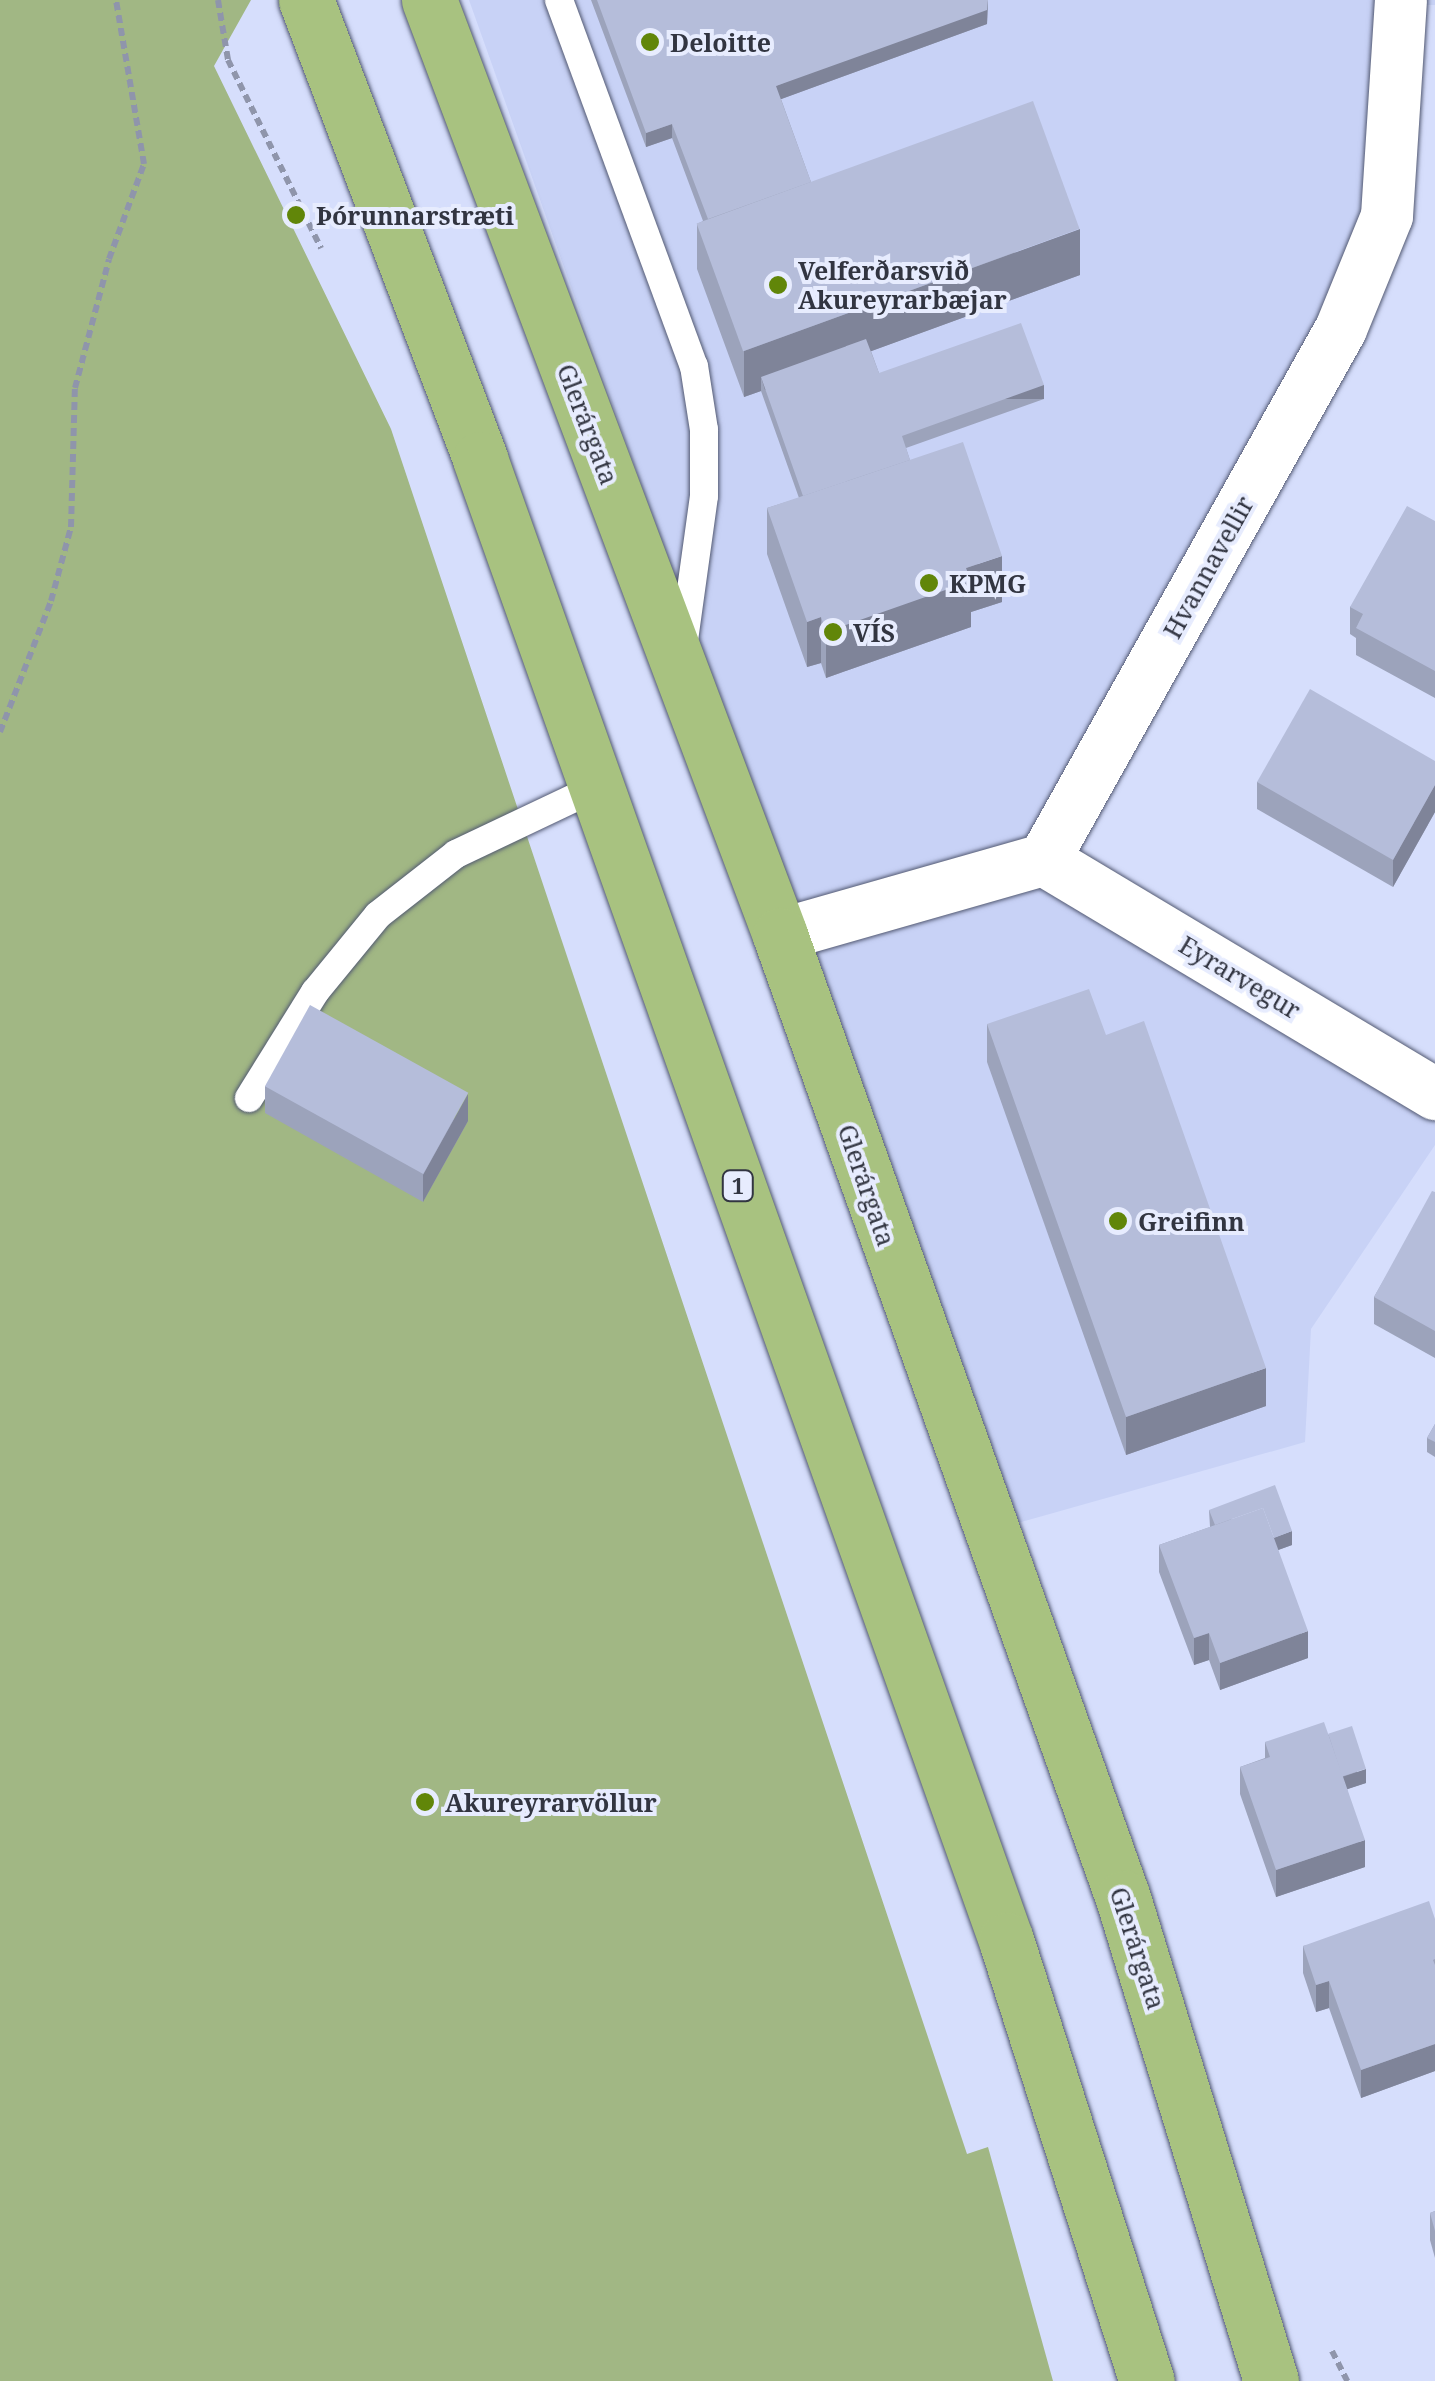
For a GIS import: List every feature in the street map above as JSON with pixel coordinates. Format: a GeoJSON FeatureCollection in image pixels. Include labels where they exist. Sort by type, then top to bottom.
{"type":"FeatureCollection","features":[{"type":"Feature","properties":{"kind":"highway","name":"1"},"geometry":{"type":"LineString","coordinates":[[306,0],[480,458],[1006,1940],[1147,2381]]}},
{"type":"Feature","properties":{"kind":"highway","name":"Glerárgata"},"geometry":{"type":"LineString","coordinates":[[429,0],[780,935],[1123,1898],[1271,2381]]}},
{"type":"Feature","properties":{"kind":"street","name":"Hvannavellir"},"geometry":{"type":"LineString","coordinates":[[1044,860],[1348,312],[1387,216],[1401,0]]}},
{"type":"Feature","properties":{"kind":"street"},"geometry":{"type":"LineString","coordinates":[[780,935],[1044,860]]}},
{"type":"Feature","properties":{"kind":"street","name":"Eyrarvegur"},"geometry":{"type":"LineString","coordinates":[[1044,860],[1435,1094]]}},
{"type":"Feature","properties":{"kind":"lane"},"geometry":{"type":"LineString","coordinates":[[559,0],[694,366],[704,430],[704,496],[680,668]]}},
{"type":"Feature","properties":{"kind":"lane"},"geometry":{"type":"LineString","coordinates":[[249,1098],[315,992],[378,915],[456,854],[596,788]]}},
{"type":"Feature","properties":{"kind":"path"},"geometry":{"type":"LineString","coordinates":[[0,732],[51,601],[71,527],[75,388],[108,259],[144,164],[116,0]]}},
{"type":"Feature","properties":{"kind":"path"},"geometry":{"type":"LineString","coordinates":[[218,0],[228,60],[322,248]]}},
{"type":"Feature","properties":{"kind":"shaded area"},"geometry":{"type":"Polygon","coordinates":[[[469,0],[1435,0],[1435,5],[1388,5],[1373,210],[1326,323],[1030,860],[1435,1103],[1435,1145],[1311,1329],[1305,1442],[1011,1525],[469,0]]]}},
{"type":"Feature","properties":{"kind":"green space","name":"Akureyrarvöllur"},"geometry":{"type":"Polygon","coordinates":[[[0,0],[251,0],[214,66],[391,429],[967,2154],[988,2147],[1053,2381],[0,2381],[0,0]]]}},
{"type":"Feature","properties":{"kind":"building"},"geometry":{"type":"Polygon","coordinates":[[[597,0],[988,0],[987,10],[776,86],[811,182],[708,219],[672,124],[646,133],[597,0]]]}},
{"type":"Feature","properties":{"kind":"building"},"geometry":{"type":"Polygon","coordinates":[[[1033,101],[1080,229],[743,351],[697,223],[1033,101]]]}},
{"type":"Feature","properties":{"kind":"building"},"geometry":{"type":"Polygon","coordinates":[[[1021,323],[1044,385],[902,436],[910,460],[803,496],[761,377],[866,339],[879,373],[1021,323]]]}},
{"type":"Feature","properties":{"kind":"building"},"geometry":{"type":"Polygon","coordinates":[[[963,442],[1002,556],[966,568],[971,581],[826,632],[821,617],[807,622],[767,508],[963,442]]]}},
{"type":"Feature","properties":{"kind":"building"},"geometry":{"type":"Polygon","coordinates":[[[1407,506],[1435,521],[1435,671],[1356,628],[1363,614],[1350,607],[1407,506]]]}},
{"type":"Feature","properties":{"kind":"building"},"geometry":{"type":"Polygon","coordinates":[[[1310,689],[1435,761],[1435,785],[1393,860],[1257,782],[1310,689]]]}},
{"type":"Feature","properties":{"kind":"building"},"geometry":{"type":"Polygon","coordinates":[[[1089,989],[1106,1035],[1144,1021],[1266,1368],[1126,1417],[987,1024],[1089,989]]]}},
{"type":"Feature","properties":{"kind":"building"},"geometry":{"type":"Polygon","coordinates":[[[310,1005],[468,1093],[423,1174],[265,1086],[310,1005]]]}},
{"type":"Feature","properties":{"kind":"building"},"geometry":{"type":"Polygon","coordinates":[[[1432,1191],[1435,1192],[1435,1331],[1374,1297],[1432,1191]]]}},
{"type":"Feature","properties":{"kind":"building"},"geometry":{"type":"Polygon","coordinates":[[[1435,1424],[1435,1442],[1427,1438],[1435,1424]]]}},
{"type":"Feature","properties":{"kind":"building"},"geometry":{"type":"Polygon","coordinates":[[[1275,1485],[1292,1531],[1274,1538],[1263,1508],[1215,1525],[1209,1510],[1275,1485]]]}},
{"type":"Feature","properties":{"kind":"building"},"geometry":{"type":"Polygon","coordinates":[[[1263,1508],[1308,1631],[1220,1663],[1209,1633],[1194,1638],[1159,1545],[1263,1508]]]}},
{"type":"Feature","properties":{"kind":"building"},"geometry":{"type":"Polygon","coordinates":[[[1324,1722],[1365,1840],[1276,1870],[1240,1767],[1270,1757],[1265,1742],[1324,1722]]]}},
{"type":"Feature","properties":{"kind":"building"},"geometry":{"type":"Polygon","coordinates":[[[1352,1726],[1366,1769],[1342,1777],[1328,1734],[1352,1726]]]}},
{"type":"Feature","properties":{"kind":"building"},"geometry":{"type":"Polygon","coordinates":[[[1429,1901],[1435,1919],[1435,2044],[1361,2070],[1329,1981],[1316,1985],[1303,1946],[1429,1901]]]}},
{"type":"Feature","properties":{"kind":"place","name":"Deloitte"},"geometry":{"type":"Point","coordinates":[650,42]}},
{"type":"Feature","properties":{"kind":"place","name":"Þórunnarstræti"},"geometry":{"type":"Point","coordinates":[296,215]}},
{"type":"Feature","properties":{"kind":"place","name":"Velferðarsvið Akureyrarbæjar"},"geometry":{"type":"Point","coordinates":[778,285]}},
{"type":"Feature","properties":{"kind":"place","name":"KPMG"},"geometry":{"type":"Point","coordinates":[929,583]}},
{"type":"Feature","properties":{"kind":"place","name":"VÍS"},"geometry":{"type":"Point","coordinates":[833,632]}},
{"type":"Feature","properties":{"kind":"place","name":"Greifinn"},"geometry":{"type":"Point","coordinates":[1118,1221]}},
{"type":"Feature","properties":{"kind":"place","name":"Akureyrarvöllur"},"geometry":{"type":"Point","coordinates":[425,1802]}}]}
